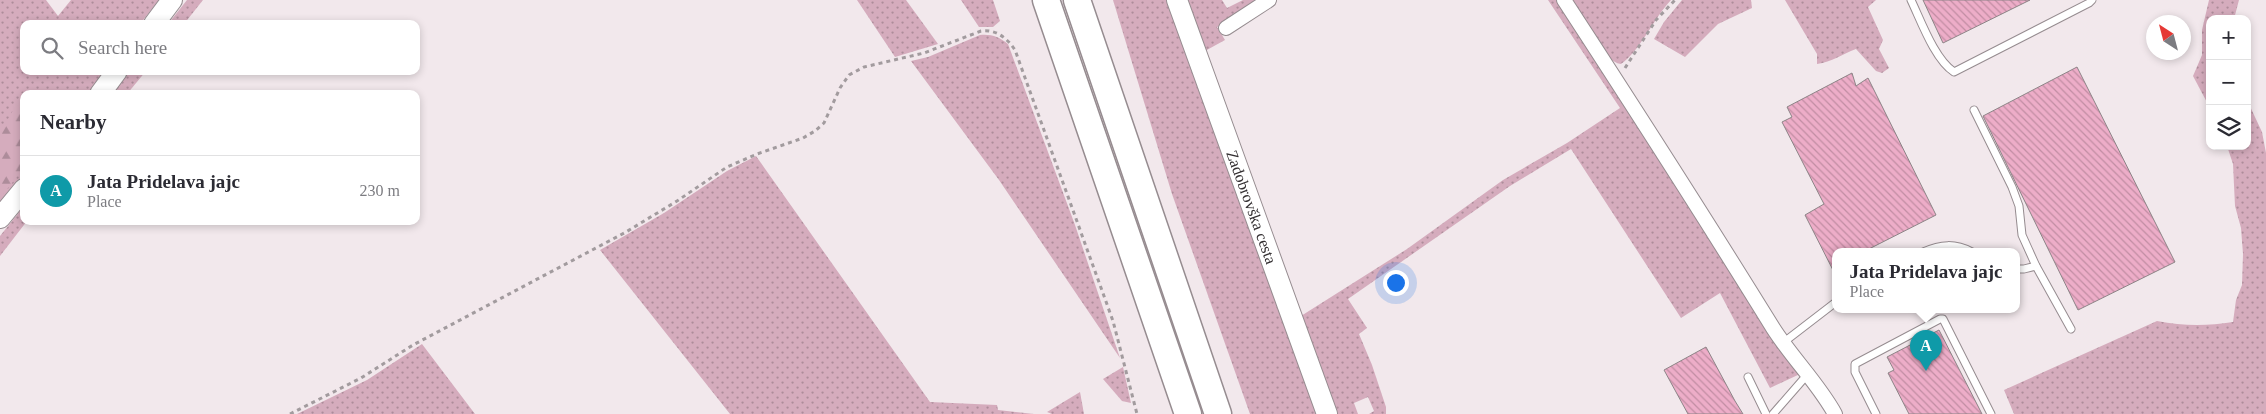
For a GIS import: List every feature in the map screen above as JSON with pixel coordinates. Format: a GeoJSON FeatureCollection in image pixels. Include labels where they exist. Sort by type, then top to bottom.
{"type":"FeatureCollection","features":[{"type":"Feature","properties":{"kind":"highway"},"geometry":{"type":"LineString","coordinates":[[1077,0],[1218,414]]}},
{"type":"Feature","properties":{"kind":"highway"},"geometry":{"type":"LineString","coordinates":[[1046,1],[1188,414]]}},
{"type":"Feature","properties":{"kind":"main road"},"geometry":{"type":"LineString","coordinates":[[157,20],[172,0]]}},
{"type":"Feature","properties":{"kind":"main road","name":"Zadobrovška cesta"},"geometry":{"type":"LineString","coordinates":[[1176,0],[1327,414]]}},
{"type":"Feature","properties":{"kind":"main road"},"geometry":{"type":"LineString","coordinates":[[103,90],[114,75]]}},
{"type":"Feature","properties":{"kind":"main road"},"geometry":{"type":"LineString","coordinates":[[0,218],[20,194]]}},
{"type":"Feature","properties":{"kind":"street"},"geometry":{"type":"LineString","coordinates":[[1226,28],[1269,0]]}},
{"type":"Feature","properties":{"kind":"street"},"geometry":{"type":"LineString","coordinates":[[1564,0],[1784,342],[1807,375],[1824,394],[1835,414]]}},
{"type":"Feature","properties":{"kind":"lane"},"geometry":{"type":"LineString","coordinates":[[1911,0],[1943,62],[1954,72],[2092,0]]}},
{"type":"Feature","properties":{"kind":"lane"},"geometry":{"type":"LineString","coordinates":[[1974,110],[2012,187],[2019,206],[2022,235],[2036,266],[2071,329]]}},
{"type":"Feature","properties":{"kind":"lane"},"geometry":{"type":"LineString","coordinates":[[1937,248],[1944,246],[1960,246],[1964,248]]}},
{"type":"Feature","properties":{"kind":"lane"},"geometry":{"type":"LineString","coordinates":[[2020,270],[2036,266]]}},
{"type":"Feature","properties":{"kind":"lane"},"geometry":{"type":"LineString","coordinates":[[1784,342],[1832,305]]}},
{"type":"Feature","properties":{"kind":"lane"},"geometry":{"type":"LineString","coordinates":[[1876,414],[1855,372],[1855,364],[1940,318],[1943,319],[1991,414]]}},
{"type":"Feature","properties":{"kind":"lane"},"geometry":{"type":"LineString","coordinates":[[1772,414],[1807,375]]}},
{"type":"Feature","properties":{"kind":"lane"},"geometry":{"type":"LineString","coordinates":[[1748,377],[1766,414]]}},
{"type":"Feature","properties":{"kind":"path"},"geometry":{"type":"LineString","coordinates":[[1617,82],[1656,20],[1674,0]]}},
{"type":"Feature","properties":{"kind":"path"},"geometry":{"type":"LineString","coordinates":[[290,414],[361,378],[413,345],[626,232],[728,167],[757,154],[803,138],[824,123],[840,88],[849,75],[864,67],[924,53],[981,31],[991,30],[1009,40],[1015,50],[1113,321],[1138,414]]}},
{"type":"Feature","properties":{"kind":"green space"},"geometry":{"type":"Polygon","coordinates":[[[0,0],[46,0],[58,16],[71,0],[159,0],[143,20],[20,20],[20,75],[101,75],[90,90],[20,90],[20,179],[0,204],[0,0]]]}},
{"type":"Feature","properties":{"kind":"green space"},"geometry":{"type":"Polygon","coordinates":[[[187,0],[203,0],[187,20],[171,20],[187,0]]]}},
{"type":"Feature","properties":{"kind":"green space"},"geometry":{"type":"Polygon","coordinates":[[[857,0],[906,0],[938,44],[895,57],[857,0]]]}},
{"type":"Feature","properties":{"kind":"green space"},"geometry":{"type":"Polygon","coordinates":[[[961,0],[993,0],[1000,21],[993,27],[979,27],[961,0]]]}},
{"type":"Feature","properties":{"kind":"green space"},"geometry":{"type":"Polygon","coordinates":[[[1113,0],[1166,0],[1316,414],[1250,414],[1172,194],[1113,0]]]}},
{"type":"Feature","properties":{"kind":"green space"},"geometry":{"type":"Polygon","coordinates":[[[1186,0],[1222,0],[1227,8],[1243,0],[1261,0],[1217,27],[1225,40],[1205,51],[1186,0]]]}},
{"type":"Feature","properties":{"kind":"green space"},"geometry":{"type":"Polygon","coordinates":[[[1548,0],[1557,0],[1800,374],[1770,388],[1720,293],[1681,318],[1571,149],[1510,186],[1348,299],[1367,328],[1359,334],[1372,365],[1386,407],[1386,414],[1369,414],[1374,411],[1368,397],[1354,403],[1358,414],[1337,414],[1301,316],[1407,249],[1503,180],[1567,143],[1620,108],[1548,0]]]}},
{"type":"Feature","properties":{"kind":"green space"},"geometry":{"type":"Polygon","coordinates":[[[1571,0],[1671,0],[1635,51],[1621,64],[1606,55],[1599,47],[1571,0]]]}},
{"type":"Feature","properties":{"kind":"green space"},"geometry":{"type":"Polygon","coordinates":[[[1682,0],[1751,0],[1752,8],[1718,24],[1685,57],[1654,39],[1664,22],[1682,0]]]}},
{"type":"Feature","properties":{"kind":"green space"},"geometry":{"type":"Polygon","coordinates":[[[1785,0],[1876,0],[1868,7],[1883,40],[1879,49],[1889,68],[1882,73],[1876,71],[1856,49],[1832,60],[1817,64],[1817,54],[1785,0]]]}},
{"type":"Feature","properties":{"kind":"green space"},"geometry":{"type":"Polygon","coordinates":[[[2209,0],[2239,0],[2235,15],[2206,15],[2206,100],[2193,76],[2202,55],[2202,30],[2209,0]]]}},
{"type":"Feature","properties":{"kind":"green space"},"geometry":{"type":"Polygon","coordinates":[[[980,35],[995,36],[1008,44],[1075,225],[1120,358],[999,180],[911,61],[928,57],[980,35]]]}},
{"type":"Feature","properties":{"kind":"green space"},"geometry":{"type":"Polygon","coordinates":[[[127,75],[143,75],[130,90],[115,90],[127,75]]]}},
{"type":"Feature","properties":{"kind":"green space"},"geometry":{"type":"Polygon","coordinates":[[[20,104],[20,173],[0,198],[0,134],[16,105],[20,104]]]}},
{"type":"Feature","properties":{"kind":"green space"},"geometry":{"type":"Polygon","coordinates":[[[2251,109],[2262,132],[2266,153],[2266,414],[2014,414],[2004,390],[2157,321],[2195,325],[2233,322],[2236,300],[2242,285],[2243,254],[2241,228],[2235,206],[2233,164],[2228,150],[2251,150],[2251,109]]]}},
{"type":"Feature","properties":{"kind":"green space"},"geometry":{"type":"Polygon","coordinates":[[[756,156],[930,402],[997,405],[998,410],[1034,414],[730,414],[600,250],[664,213],[727,171],[756,156]]]}},
{"type":"Feature","properties":{"kind":"green space"},"geometry":{"type":"Polygon","coordinates":[[[20,211],[20,225],[24,225],[0,256],[0,236],[20,211]]]}},
{"type":"Feature","properties":{"kind":"green space"},"geometry":{"type":"Polygon","coordinates":[[[422,344],[475,414],[297,414],[367,380],[422,344]]]}},
{"type":"Feature","properties":{"kind":"green space"},"geometry":{"type":"Polygon","coordinates":[[[1123,367],[1131,403],[1122,401],[1103,379],[1123,367]]]}},
{"type":"Feature","properties":{"kind":"green space"},"geometry":{"type":"Polygon","coordinates":[[[1080,392],[1084,414],[1052,414],[1047,412],[1080,392]]]}},
{"type":"Feature","properties":{"kind":"building"},"geometry":{"type":"Polygon","coordinates":[[[1923,0],[2030,0],[1943,43],[1923,0]]]}},
{"type":"Feature","properties":{"kind":"building"},"geometry":{"type":"Polygon","coordinates":[[[2077,67],[2175,262],[2078,310],[1983,116],[2077,67]]]}},
{"type":"Feature","properties":{"kind":"building"},"geometry":{"type":"Polygon","coordinates":[[[1852,73],[1856,86],[1868,78],[1936,215],[1871,248],[1832,248],[1832,268],[1805,215],[1824,204],[1782,122],[1792,117],[1787,107],[1852,73]]]}},
{"type":"Feature","properties":{"kind":"building"},"geometry":{"type":"Polygon","coordinates":[[[1939,330],[1982,414],[1909,414],[1888,373],[1894,370],[1887,357],[1939,330]]]}},
{"type":"Feature","properties":{"kind":"building"},"geometry":{"type":"Polygon","coordinates":[[[1706,347],[1743,414],[1688,414],[1664,370],[1706,347]]]}},
{"type":"Feature","properties":{"kind":"place","name":"Jata Pridelava jajc"},"geometry":{"type":"Point","coordinates":[1926,371]}}]}
